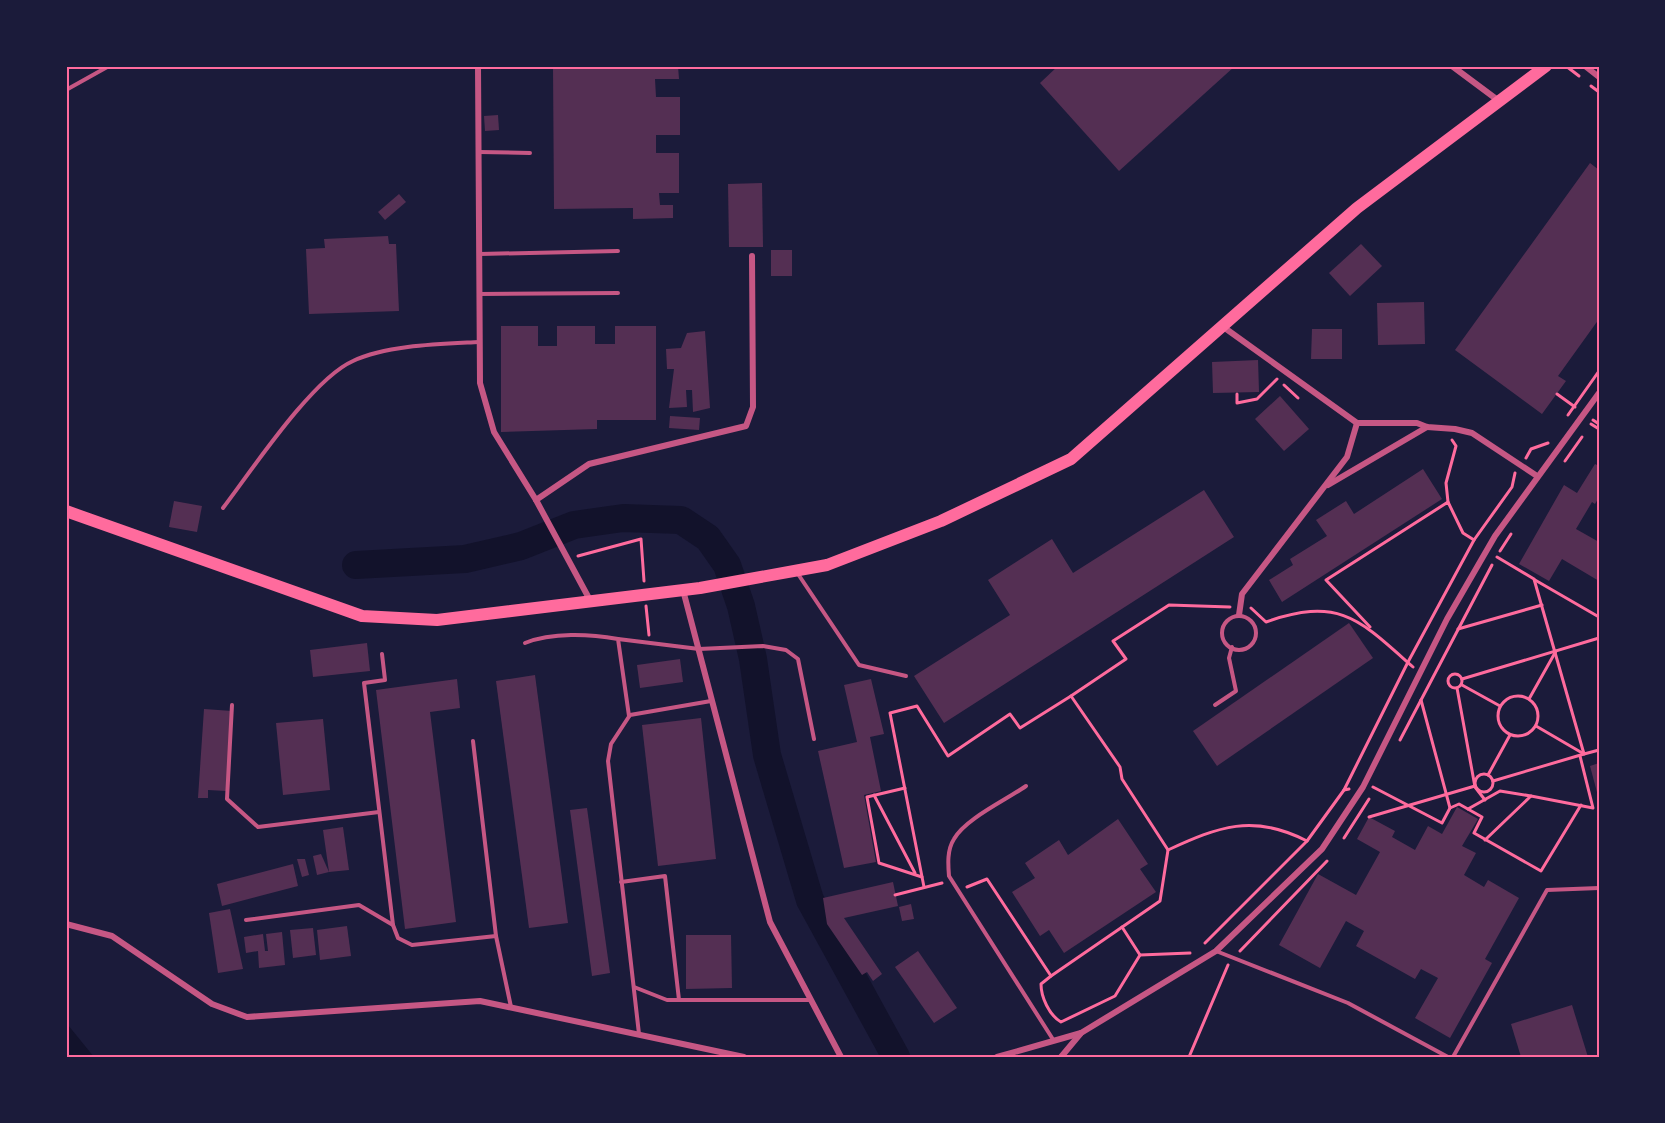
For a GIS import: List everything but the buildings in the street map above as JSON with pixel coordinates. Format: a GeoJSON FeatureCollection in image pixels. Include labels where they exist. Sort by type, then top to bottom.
{"type":"FeatureCollection","features":[{"type":"Feature","properties":{"kind":"main road"},"geometry":{"type":"LineString","coordinates":[[66,511],[362,616],[436,620],[592,603],[700,588],[828,565],[941,521],[1071,459],[1357,208],[1546,66]]}},
{"type":"Feature","properties":{"kind":"street"},"geometry":{"type":"LineString","coordinates":[[478,66],[480,383],[494,432],[536,500],[592,603]]}},
{"type":"Feature","properties":{"kind":"street"},"geometry":{"type":"LineString","coordinates":[[1452,66],[1499,101]]}},
{"type":"Feature","properties":{"kind":"street"},"geometry":{"type":"LineString","coordinates":[[1585,66],[1599,76]]}},
{"type":"Feature","properties":{"kind":"street"},"geometry":{"type":"LineString","coordinates":[[536,500],[589,464],[747,426],[753,407],[752,256]]}},
{"type":"Feature","properties":{"kind":"street"},"geometry":{"type":"LineString","coordinates":[[1222,327],[1357,423],[1417,423],[1427,427],[1472,433],[1537,476]]}},
{"type":"Feature","properties":{"kind":"street"},"geometry":{"type":"LineString","coordinates":[[998,1057],[1081,1033],[1216,951],[1322,849],[1363,787],[1447,619],[1488,550],[1537,476],[1599,393]]}},
{"type":"Feature","properties":{"kind":"street"},"geometry":{"type":"LineString","coordinates":[[1239,615],[1242,594],[1347,457],[1357,423]]}},
{"type":"Feature","properties":{"kind":"street"},"geometry":{"type":"LineString","coordinates":[[1325,487],[1427,427]]}},
{"type":"Feature","properties":{"kind":"street"},"geometry":{"type":"LineString","coordinates":[[683,590],[770,922],[841,1057]]}},
{"type":"Feature","properties":{"kind":"street"},"geometry":{"type":"LineString","coordinates":[[66,924],[112,936],[212,1004],[247,1017],[480,1001],[744,1057]]}},
{"type":"Feature","properties":{"kind":"street"},"geometry":{"type":"LineString","coordinates":[[1061,1057],[1081,1033]]}},
{"type":"Feature","properties":{"kind":"lane"},"geometry":{"type":"LineString","coordinates":[[66,90],[109,66]]}},
{"type":"Feature","properties":{"kind":"lane"},"geometry":{"type":"LineString","coordinates":[[478,152],[530,153]]}},
{"type":"Feature","properties":{"kind":"lane"},"geometry":{"type":"LineString","coordinates":[[479,254],[618,251]]}},
{"type":"Feature","properties":{"kind":"lane"},"geometry":{"type":"LineString","coordinates":[[479,294],[618,294]]}},
{"type":"Feature","properties":{"kind":"lane"},"geometry":{"type":"LineString","coordinates":[[223,508],[323,380],[353,361],[413,345],[480,342]]}},
{"type":"Feature","properties":{"kind":"lane"},"geometry":{"type":"LineString","coordinates":[[796,571],[859,665],[906,676]]}},
{"type":"Feature","properties":{"kind":"lane"},"geometry":{"type":"LineString","coordinates":[[1239,615],[1250,619],[1256,628],[1256,639],[1248,648],[1237,650],[1225,643],[1222,630],[1228,620],[1239,615]]}},
{"type":"Feature","properties":{"kind":"lane"},"geometry":{"type":"LineString","coordinates":[[525,643],[561,636],[598,635],[699,649],[763,646],[786,650],[798,660],[814,739]]}},
{"type":"Feature","properties":{"kind":"lane"},"geometry":{"type":"LineString","coordinates":[[618,639],[629,717]]}},
{"type":"Feature","properties":{"kind":"lane"},"geometry":{"type":"LineString","coordinates":[[1215,705],[1236,691],[1229,658],[1232,647]]}},
{"type":"Feature","properties":{"kind":"lane"},"geometry":{"type":"LineString","coordinates":[[382,654],[385,680],[364,683],[393,925],[398,938],[412,945],[496,936]]}},
{"type":"Feature","properties":{"kind":"lane"},"geometry":{"type":"LineString","coordinates":[[639,1035],[608,761],[611,744],[629,717],[649,711],[711,701]]}},
{"type":"Feature","properties":{"kind":"lane"},"geometry":{"type":"LineString","coordinates":[[232,705],[227,799],[258,827],[379,812]]}},
{"type":"Feature","properties":{"kind":"lane"},"geometry":{"type":"LineString","coordinates":[[472,741],[496,936],[511,1008]]}},
{"type":"Feature","properties":{"kind":"lane"},"geometry":{"type":"LineString","coordinates":[[1026,786],[962,828],[952,841],[948,859],[951,881],[1054,1041]]}},
{"type":"Feature","properties":{"kind":"lane"},"geometry":{"type":"LineString","coordinates":[[621,882],[665,876],[679,1000]]}},
{"type":"Feature","properties":{"kind":"lane"},"geometry":{"type":"LineString","coordinates":[[1453,1057],[1547,890],[1599,888]]}},
{"type":"Feature","properties":{"kind":"lane"},"geometry":{"type":"LineString","coordinates":[[246,920],[359,905],[393,925]]}},
{"type":"Feature","properties":{"kind":"lane"},"geometry":{"type":"LineString","coordinates":[[1216,951],[1348,1003],[1448,1057]]}},
{"type":"Feature","properties":{"kind":"lane"},"geometry":{"type":"LineString","coordinates":[[634,987],[667,1000],[812,1000]]}},
{"type":"Feature","properties":{"kind":"path"},"geometry":{"type":"LineString","coordinates":[[1237,394],[1237,403],[1257,399],[1277,379],[1298,398]]}},
{"type":"Feature","properties":{"kind":"path"},"geometry":{"type":"LineString","coordinates":[[1560,466],[1591,424],[1599,431]]}},
{"type":"Feature","properties":{"kind":"path"},"geometry":{"type":"LineString","coordinates":[[1442,439],[1452,440],[1456,446],[1446,483],[1448,502],[1463,533],[1488,550]]}},
{"type":"Feature","properties":{"kind":"path"},"geometry":{"type":"LineString","coordinates":[[1430,682],[1373,631],[1326,580],[1448,502]]}},
{"type":"Feature","properties":{"kind":"path"},"geometry":{"type":"LineString","coordinates":[[1396,748],[1497,556],[1515,529]]}},
{"type":"Feature","properties":{"kind":"path"},"geometry":{"type":"LineString","coordinates":[[567,555],[641,539]]}},
{"type":"Feature","properties":{"kind":"path"},"geometry":{"type":"LineString","coordinates":[[1497,556],[1599,617]]}},
{"type":"Feature","properties":{"kind":"path"},"geometry":{"type":"LineString","coordinates":[[1468,809],[1500,791],[1593,808],[1556,651],[1534,579]]}},
{"type":"Feature","properties":{"kind":"path"},"geometry":{"type":"LineString","coordinates":[[924,887],[890,713],[917,706],[948,756],[1010,714],[1020,728],[1126,659],[1113,641],[1168,605],[1253,608],[1266,622],[1291,613],[1312,611],[1339,614],[1352,617],[1373,631]]}},
{"type":"Feature","properties":{"kind":"path"},"geometry":{"type":"LineString","coordinates":[[1458,629],[1542,605]]}},
{"type":"Feature","properties":{"kind":"path"},"geometry":{"type":"LineString","coordinates":[[1462,679],[1599,638]]}},
{"type":"Feature","properties":{"kind":"path"},"geometry":{"type":"LineString","coordinates":[[1529,699],[1556,651]]}},
{"type":"Feature","properties":{"kind":"path"},"geometry":{"type":"LineString","coordinates":[[1457,688],[1449,686],[1448,678],[1455,674],[1462,679]]}},
{"type":"Feature","properties":{"kind":"path"},"geometry":{"type":"LineString","coordinates":[[1457,688],[1461,685],[1462,679]]}},
{"type":"Feature","properties":{"kind":"path"},"geometry":{"type":"LineString","coordinates":[[1461,685],[1500,706]]}},
{"type":"Feature","properties":{"kind":"path"},"geometry":{"type":"LineString","coordinates":[[1457,688],[1475,784],[1485,800]]}},
{"type":"Feature","properties":{"kind":"path"},"geometry":{"type":"LineString","coordinates":[[1071,696],[1120,767],[1122,779],[1168,850],[1160,901],[1051,976],[1041,984],[1041,993],[1055,1018],[1061,1022],[1115,996],[1140,955]]}},
{"type":"Feature","properties":{"kind":"path"},"geometry":{"type":"LineString","coordinates":[[1512,696],[1529,699],[1537,710],[1536,726],[1523,736],[1510,735],[1502,729],[1498,722],[1500,706],[1512,696]]}},
{"type":"Feature","properties":{"kind":"path"},"geometry":{"type":"LineString","coordinates":[[1421,700],[1450,808]]}},
{"type":"Feature","properties":{"kind":"path"},"geometry":{"type":"LineString","coordinates":[[1536,726],[1582,755]]}},
{"type":"Feature","properties":{"kind":"path"},"geometry":{"type":"LineString","coordinates":[[1488,775],[1510,735]]}},
{"type":"Feature","properties":{"kind":"path"},"geometry":{"type":"LineString","coordinates":[[1493,781],[1599,750]]}},
{"type":"Feature","properties":{"kind":"path"},"geometry":{"type":"LineString","coordinates":[[1370,817],[1475,784],[1479,774],[1488,775],[1493,781]]}},
{"type":"Feature","properties":{"kind":"path"},"geometry":{"type":"LineString","coordinates":[[1478,790],[1490,790],[1493,781]]}},
{"type":"Feature","properties":{"kind":"path"},"geometry":{"type":"LineString","coordinates":[[1140,955],[1189,954],[1207,942],[1307,841],[1344,790],[1376,787],[1442,823],[1450,808],[1459,804],[1482,817],[1474,833],[1541,871],[1581,806]]}},
{"type":"Feature","properties":{"kind":"path"},"geometry":{"type":"LineString","coordinates":[[1339,844],[1361,815],[1376,787]]}},
{"type":"Feature","properties":{"kind":"path"},"geometry":{"type":"LineString","coordinates":[[905,788],[867,797],[879,863],[922,877]]}},
{"type":"Feature","properties":{"kind":"path"},"geometry":{"type":"LineString","coordinates":[[873,795],[916,875]]}},
{"type":"Feature","properties":{"kind":"path"},"geometry":{"type":"LineString","coordinates":[[1485,840],[1531,796]]}},
{"type":"Feature","properties":{"kind":"path"},"geometry":{"type":"LineString","coordinates":[[1168,850],[1218,828],[1257,825],[1288,831],[1307,841]]}},
{"type":"Feature","properties":{"kind":"path"},"geometry":{"type":"LineString","coordinates":[[1189,1057],[1225,968],[1332,854]]}},
{"type":"Feature","properties":{"kind":"path"},"geometry":{"type":"LineString","coordinates":[[895,895],[959,877],[969,888],[987,879],[1051,976]]}},
{"type":"Feature","properties":{"kind":"path"},"geometry":{"type":"LineString","coordinates":[[1122,927],[1140,955]]}},
{"type":"Feature","properties":{"kind":"shaded area"},"geometry":{"type":"Polygon","coordinates":[[[68,1025],[94,1057],[66,1057],[66,1027],[68,1025]]]}},
{"type":"Feature","properties":{"kind":"waterway"},"geometry":{"type":"LineString","coordinates":[[356,565],[465,559],[521,546],[574,525],[623,518],[681,520],[708,538],[727,565],[741,606],[753,659],[767,755],[810,900],[896,1057]]}}]}
